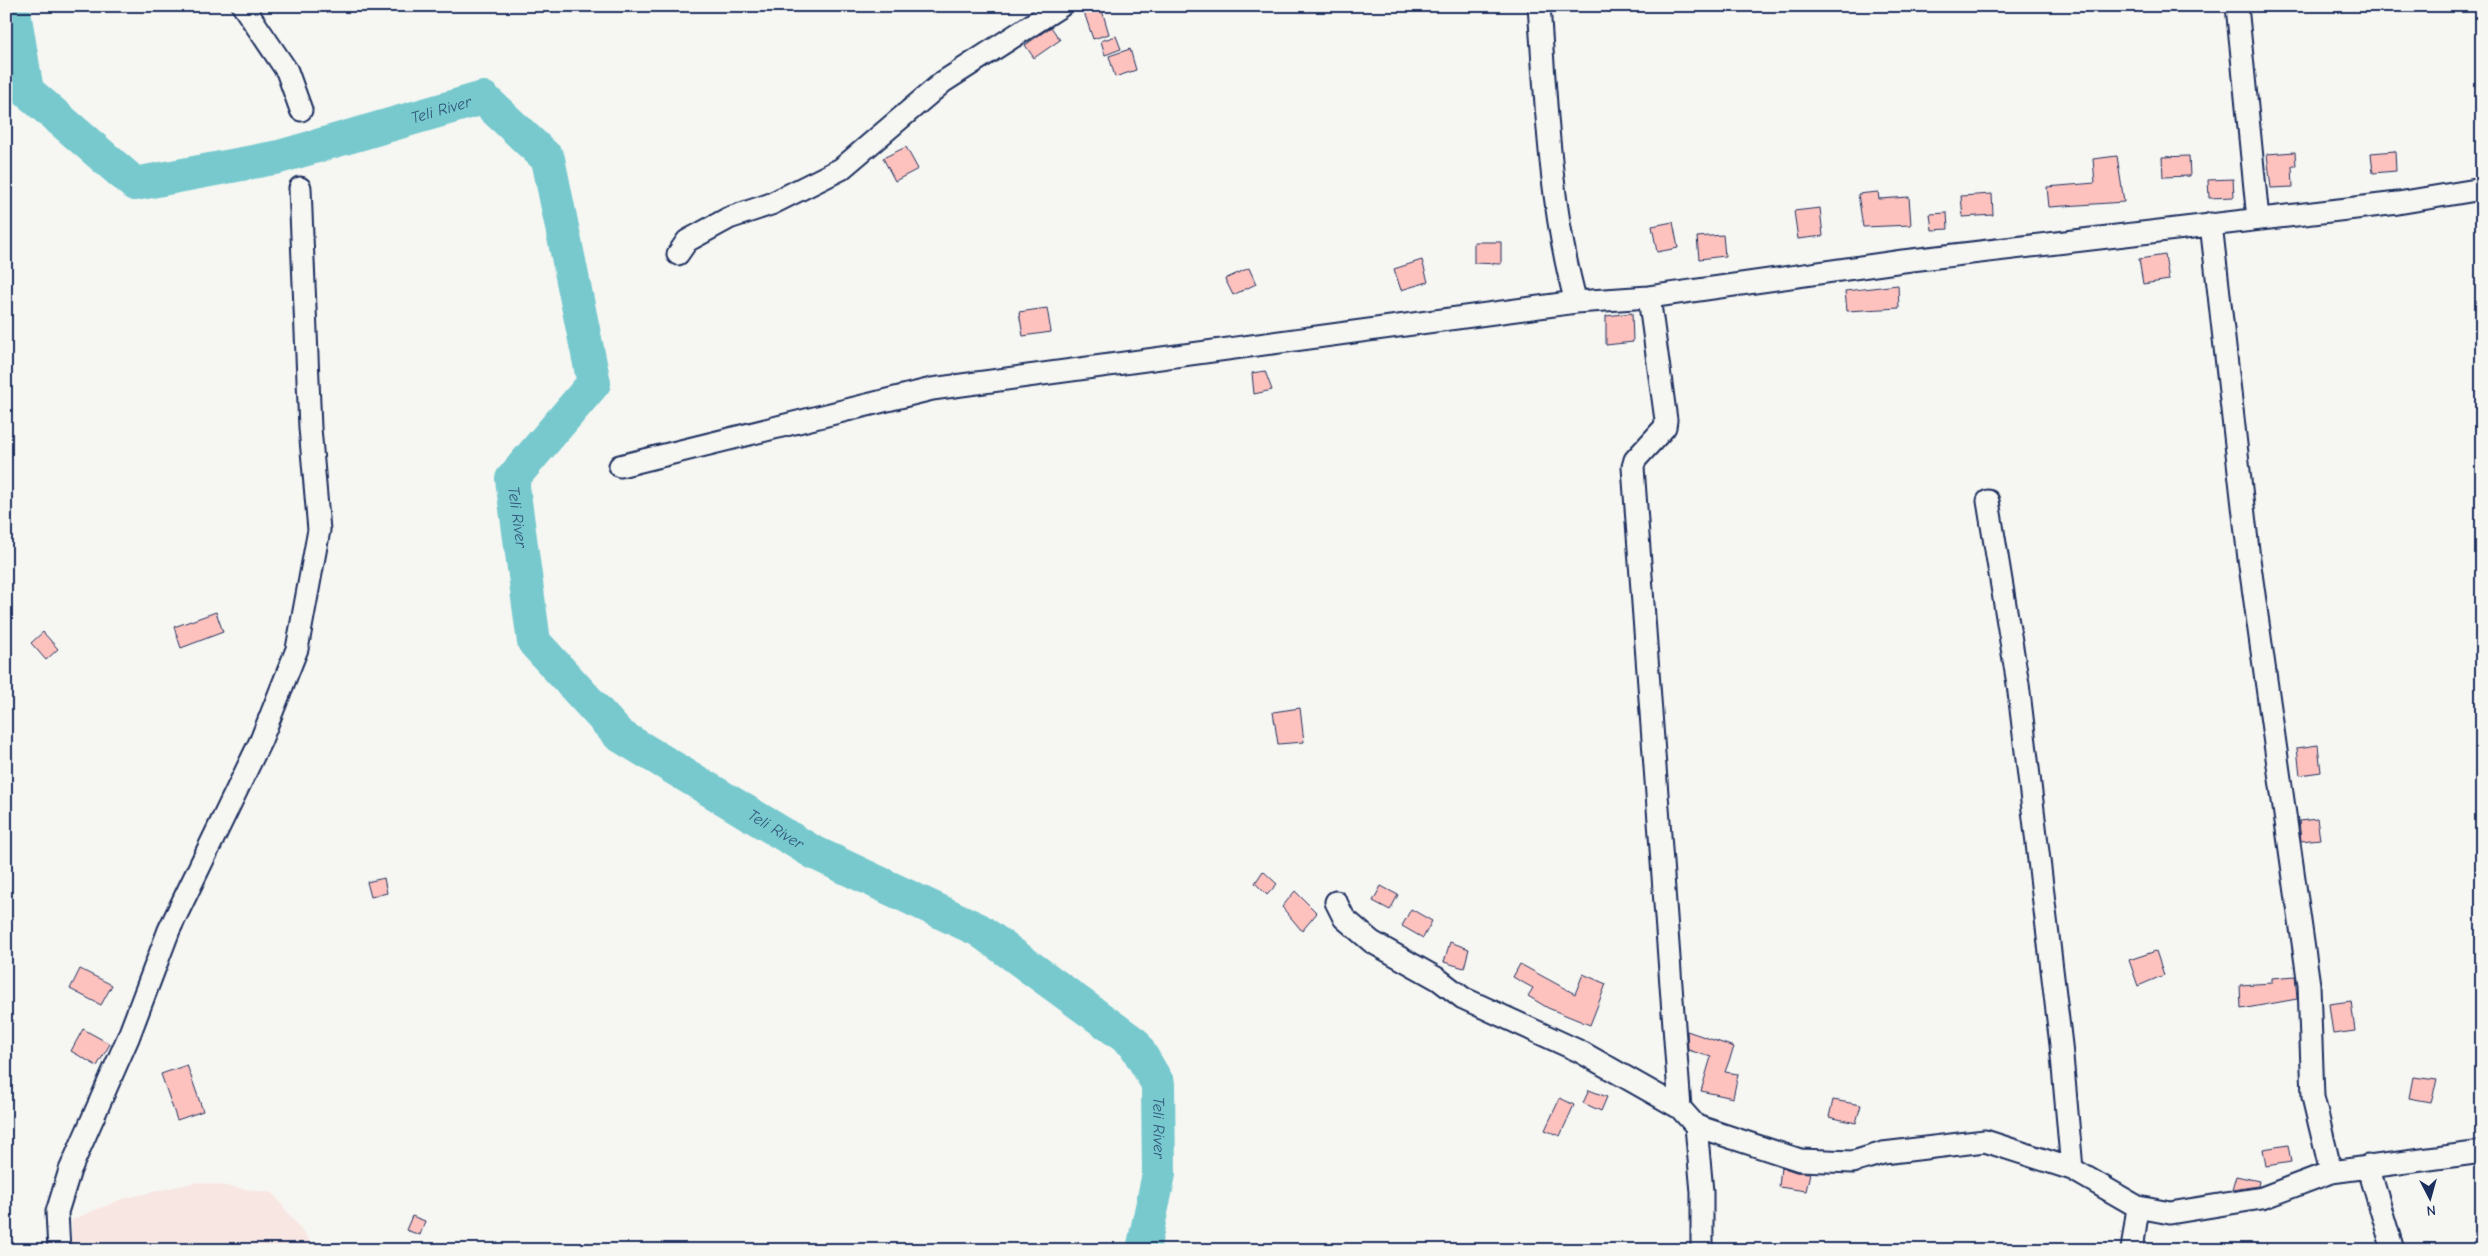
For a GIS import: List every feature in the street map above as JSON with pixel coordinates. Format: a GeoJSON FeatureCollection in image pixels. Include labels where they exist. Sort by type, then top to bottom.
{"type":"FeatureCollection","features":[{"type":"Feature","properties":{"kind":"street"},"geometry":{"type":"LineString","coordinates":[[243,6],[287,72],[302,110]]}},
{"type":"Feature","properties":{"kind":"street"},"geometry":{"type":"LineString","coordinates":[[678,254],[687,241],[729,218],[771,204],[841,170],[943,82],[1061,6]]}},
{"type":"Feature","properties":{"kind":"street"},"geometry":{"type":"LineString","coordinates":[[1538,6],[1551,160],[1569,279],[1576,302]]}},
{"type":"Feature","properties":{"kind":"street"},"geometry":{"type":"LineString","coordinates":[[2237,6],[2258,219]]}},
{"type":"Feature","properties":{"kind":"street"},"geometry":{"type":"LineString","coordinates":[[59,1250],[57,1212],[70,1170],[128,1038],[169,930],[261,740],[297,649],[319,530],[310,428],[300,188]]}},
{"type":"Feature","properties":{"kind":"street"},"geometry":{"type":"LineString","coordinates":[[620,466],[932,389],[1576,302],[1649,298],[1903,261],[2398,202],[2482,189]]}},
{"type":"Feature","properties":{"kind":"street"},"geometry":{"type":"LineString","coordinates":[[2211,224],[2249,560],[2309,985],[2312,1097],[2331,1172]]}},
{"type":"Feature","properties":{"kind":"street"},"geometry":{"type":"LineString","coordinates":[[1649,298],[1666,420],[1665,427],[1635,460],[1633,467],[1663,846],[1680,1108]]}},
{"type":"Feature","properties":{"kind":"street"},"geometry":{"type":"LineString","coordinates":[[1988,501],[2019,693],[2061,1045],[2072,1169]]}},
{"type":"Feature","properties":{"kind":"street"},"geometry":{"type":"LineString","coordinates":[[1336,902],[1344,918],[1372,942],[1438,979],[1463,998],[1581,1052],[1680,1108],[1696,1126],[1800,1160],[1853,1162],[1883,1153],[1985,1141],[2072,1169],[2138,1207],[2170,1213],[2262,1198],[2331,1172],[2482,1152]]}},
{"type":"Feature","properties":{"kind":"street"},"geometry":{"type":"LineString","coordinates":[[1696,1126],[1702,1192],[1702,1250]]}},
{"type":"Feature","properties":{"kind":"street"},"geometry":{"type":"LineString","coordinates":[[2368,1166],[2393,1250]]}},
{"type":"Feature","properties":{"kind":"street"},"geometry":{"type":"LineString","coordinates":[[2132,1250],[2138,1207]]}},
{"type":"Feature","properties":{"kind":"shaded area"},"geometry":{"type":"Polygon","coordinates":[[[196,1182],[273,1193],[316,1250],[71,1250],[72,1220],[122,1199],[196,1182]]]}},
{"type":"Feature","properties":{"kind":"building"},"geometry":{"type":"Polygon","coordinates":[[[1101,7],[1109,34],[1093,39],[1084,12],[1101,7]]]}},
{"type":"Feature","properties":{"kind":"building"},"geometry":{"type":"Polygon","coordinates":[[[1051,27],[1060,40],[1034,58],[1025,45],[1051,27]]]}},
{"type":"Feature","properties":{"kind":"building"},"geometry":{"type":"Polygon","coordinates":[[[1116,36],[1121,49],[1105,55],[1101,41],[1116,36]]]}},
{"type":"Feature","properties":{"kind":"building"},"geometry":{"type":"Polygon","coordinates":[[[1130,49],[1136,70],[1115,77],[1109,56],[1130,49]]]}},
{"type":"Feature","properties":{"kind":"building"},"geometry":{"type":"Polygon","coordinates":[[[906,147],[918,169],[895,181],[883,158],[906,147]]]}},
{"type":"Feature","properties":{"kind":"building"},"geometry":{"type":"Polygon","coordinates":[[[2395,151],[2396,171],[2373,173],[2371,153],[2395,151]]]}},
{"type":"Feature","properties":{"kind":"building"},"geometry":{"type":"Polygon","coordinates":[[[2295,152],[2296,166],[2292,166],[2293,187],[2271,188],[2267,154],[2295,152]]]}},
{"type":"Feature","properties":{"kind":"building"},"geometry":{"type":"Polygon","coordinates":[[[2117,156],[2124,202],[2049,207],[2047,187],[2095,183],[2093,159],[2117,156]]]}},
{"type":"Feature","properties":{"kind":"building"},"geometry":{"type":"Polygon","coordinates":[[[2189,156],[2190,176],[2163,177],[2162,157],[2189,156]]]}},
{"type":"Feature","properties":{"kind":"building"},"geometry":{"type":"Polygon","coordinates":[[[2233,179],[2234,197],[2209,198],[2208,180],[2233,179]]]}},
{"type":"Feature","properties":{"kind":"building"},"geometry":{"type":"Polygon","coordinates":[[[1878,192],[1879,199],[1909,197],[1911,225],[1863,227],[1858,194],[1878,192]]]}},
{"type":"Feature","properties":{"kind":"building"},"geometry":{"type":"Polygon","coordinates":[[[1992,194],[1993,215],[1963,217],[1961,196],[1992,194]]]}},
{"type":"Feature","properties":{"kind":"building"},"geometry":{"type":"Polygon","coordinates":[[[1820,208],[1823,236],[1798,239],[1794,211],[1820,208]]]}},
{"type":"Feature","properties":{"kind":"building"},"geometry":{"type":"Polygon","coordinates":[[[1947,213],[1948,229],[1932,230],[1930,214],[1947,213]]]}},
{"type":"Feature","properties":{"kind":"building"},"geometry":{"type":"Polygon","coordinates":[[[1673,222],[1678,248],[1657,252],[1652,226],[1673,222]]]}},
{"type":"Feature","properties":{"kind":"building"},"geometry":{"type":"Polygon","coordinates":[[[1723,235],[1725,256],[1699,259],[1697,237],[1723,235]]]}},
{"type":"Feature","properties":{"kind":"building"},"geometry":{"type":"Polygon","coordinates":[[[1474,242],[1501,242],[1501,264],[1474,263],[1474,242]]]}},
{"type":"Feature","properties":{"kind":"building"},"geometry":{"type":"Polygon","coordinates":[[[2165,255],[2169,280],[2143,284],[2139,259],[2165,255]]]}},
{"type":"Feature","properties":{"kind":"building"},"geometry":{"type":"Polygon","coordinates":[[[1422,260],[1428,282],[1401,290],[1394,269],[1422,260]]]}},
{"type":"Feature","properties":{"kind":"building"},"geometry":{"type":"Polygon","coordinates":[[[1249,268],[1256,284],[1233,295],[1225,279],[1249,268]]]}},
{"type":"Feature","properties":{"kind":"building"},"geometry":{"type":"Polygon","coordinates":[[[1898,285],[1899,308],[1847,311],[1845,291],[1898,285]]]}},
{"type":"Feature","properties":{"kind":"building"},"geometry":{"type":"Polygon","coordinates":[[[1047,308],[1051,332],[1023,336],[1019,312],[1047,308]]]}},
{"type":"Feature","properties":{"kind":"building"},"geometry":{"type":"Polygon","coordinates":[[[1632,313],[1633,342],[1606,345],[1606,316],[1632,313]]]}},
{"type":"Feature","properties":{"kind":"building"},"geometry":{"type":"Polygon","coordinates":[[[1265,371],[1272,390],[1254,394],[1252,373],[1265,371]]]}},
{"type":"Feature","properties":{"kind":"building"},"geometry":{"type":"Polygon","coordinates":[[[216,612],[223,632],[181,648],[174,627],[216,612]]]}},
{"type":"Feature","properties":{"kind":"building"},"geometry":{"type":"Polygon","coordinates":[[[43,632],[58,649],[46,660],[31,643],[43,632]]]}},
{"type":"Feature","properties":{"kind":"building"},"geometry":{"type":"Polygon","coordinates":[[[1300,708],[1304,742],[1278,744],[1273,712],[1300,708]]]}},
{"type":"Feature","properties":{"kind":"building"},"geometry":{"type":"Polygon","coordinates":[[[2318,745],[2321,772],[2300,775],[2297,748],[2318,745]]]}},
{"type":"Feature","properties":{"kind":"building"},"geometry":{"type":"Polygon","coordinates":[[[2317,819],[2320,839],[2301,841],[2299,821],[2317,819]]]}},
{"type":"Feature","properties":{"kind":"building"},"geometry":{"type":"Polygon","coordinates":[[[1263,871],[1277,884],[1267,895],[1255,883],[1263,871]]]}},
{"type":"Feature","properties":{"kind":"building"},"geometry":{"type":"Polygon","coordinates":[[[384,878],[387,893],[371,897],[367,882],[384,878]]]}},
{"type":"Feature","properties":{"kind":"building"},"geometry":{"type":"Polygon","coordinates":[[[1381,886],[1398,895],[1390,910],[1373,901],[1381,886]]]}},
{"type":"Feature","properties":{"kind":"building"},"geometry":{"type":"Polygon","coordinates":[[[1295,891],[1317,913],[1302,931],[1282,907],[1295,891]]]}},
{"type":"Feature","properties":{"kind":"building"},"geometry":{"type":"Polygon","coordinates":[[[1411,909],[1432,921],[1423,938],[1402,926],[1411,909]]]}},
{"type":"Feature","properties":{"kind":"building"},"geometry":{"type":"Polygon","coordinates":[[[1450,942],[1469,949],[1464,968],[1444,962],[1450,942]]]}},
{"type":"Feature","properties":{"kind":"building"},"geometry":{"type":"Polygon","coordinates":[[[2156,951],[2164,975],[2138,986],[2129,960],[2156,951]]]}},
{"type":"Feature","properties":{"kind":"building"},"geometry":{"type":"Polygon","coordinates":[[[1520,964],[1575,994],[1583,974],[1606,984],[1590,1025],[1548,1008],[1528,996],[1533,988],[1513,977],[1520,964]]]}},
{"type":"Feature","properties":{"kind":"building"},"geometry":{"type":"Polygon","coordinates":[[[80,969],[112,985],[101,1005],[70,989],[80,969]]]}},
{"type":"Feature","properties":{"kind":"building"},"geometry":{"type":"Polygon","coordinates":[[[2295,976],[2297,999],[2241,1009],[2240,985],[2272,983],[2272,978],[2295,976]]]}},
{"type":"Feature","properties":{"kind":"building"},"geometry":{"type":"Polygon","coordinates":[[[2351,1001],[2355,1031],[2333,1034],[2329,1004],[2351,1001]]]}},
{"type":"Feature","properties":{"kind":"building"},"geometry":{"type":"Polygon","coordinates":[[[83,1029],[110,1044],[97,1066],[71,1051],[83,1029]]]}},
{"type":"Feature","properties":{"kind":"building"},"geometry":{"type":"Polygon","coordinates":[[[1687,1031],[1734,1047],[1725,1072],[1738,1074],[1733,1098],[1701,1091],[1711,1057],[1688,1050],[1687,1031]]]}},
{"type":"Feature","properties":{"kind":"building"},"geometry":{"type":"Polygon","coordinates":[[[187,1065],[203,1111],[177,1120],[161,1074],[187,1065]]]}},
{"type":"Feature","properties":{"kind":"building"},"geometry":{"type":"Polygon","coordinates":[[[2413,1077],[2437,1080],[2431,1102],[2409,1098],[2413,1077]]]}},
{"type":"Feature","properties":{"kind":"building"},"geometry":{"type":"Polygon","coordinates":[[[1589,1090],[1607,1097],[1601,1111],[1583,1103],[1589,1090]]]}},
{"type":"Feature","properties":{"kind":"building"},"geometry":{"type":"Polygon","coordinates":[[[1560,1098],[1574,1105],[1560,1136],[1545,1130],[1560,1098]]]}},
{"type":"Feature","properties":{"kind":"building"},"geometry":{"type":"Polygon","coordinates":[[[1833,1100],[1861,1105],[1856,1123],[1829,1117],[1833,1100]]]}},
{"type":"Feature","properties":{"kind":"building"},"geometry":{"type":"Polygon","coordinates":[[[2288,1145],[2291,1162],[2266,1166],[2263,1149],[2288,1145]]]}},
{"type":"Feature","properties":{"kind":"building"},"geometry":{"type":"Polygon","coordinates":[[[1781,1167],[1796,1172],[1810,1173],[1806,1191],[1779,1187],[1781,1167]]]}},
{"type":"Feature","properties":{"kind":"building"},"geometry":{"type":"Polygon","coordinates":[[[2236,1176],[2259,1181],[2258,1186],[2232,1190],[2236,1176]]]}},
{"type":"Feature","properties":{"kind":"building"},"geometry":{"type":"Polygon","coordinates":[[[412,1216],[425,1221],[420,1235],[406,1230],[412,1216]]]}},
{"type":"Feature","properties":{"kind":"waterway","name":"Teli River"},"geometry":{"type":"LineString","coordinates":[[13,6],[27,91],[135,184],[279,157],[483,98],[548,159],[594,383],[512,479],[534,642],[619,735],[813,852],[979,930],[1134,1043],[1158,1084],[1159,1174],[1143,1250]]}}]}
